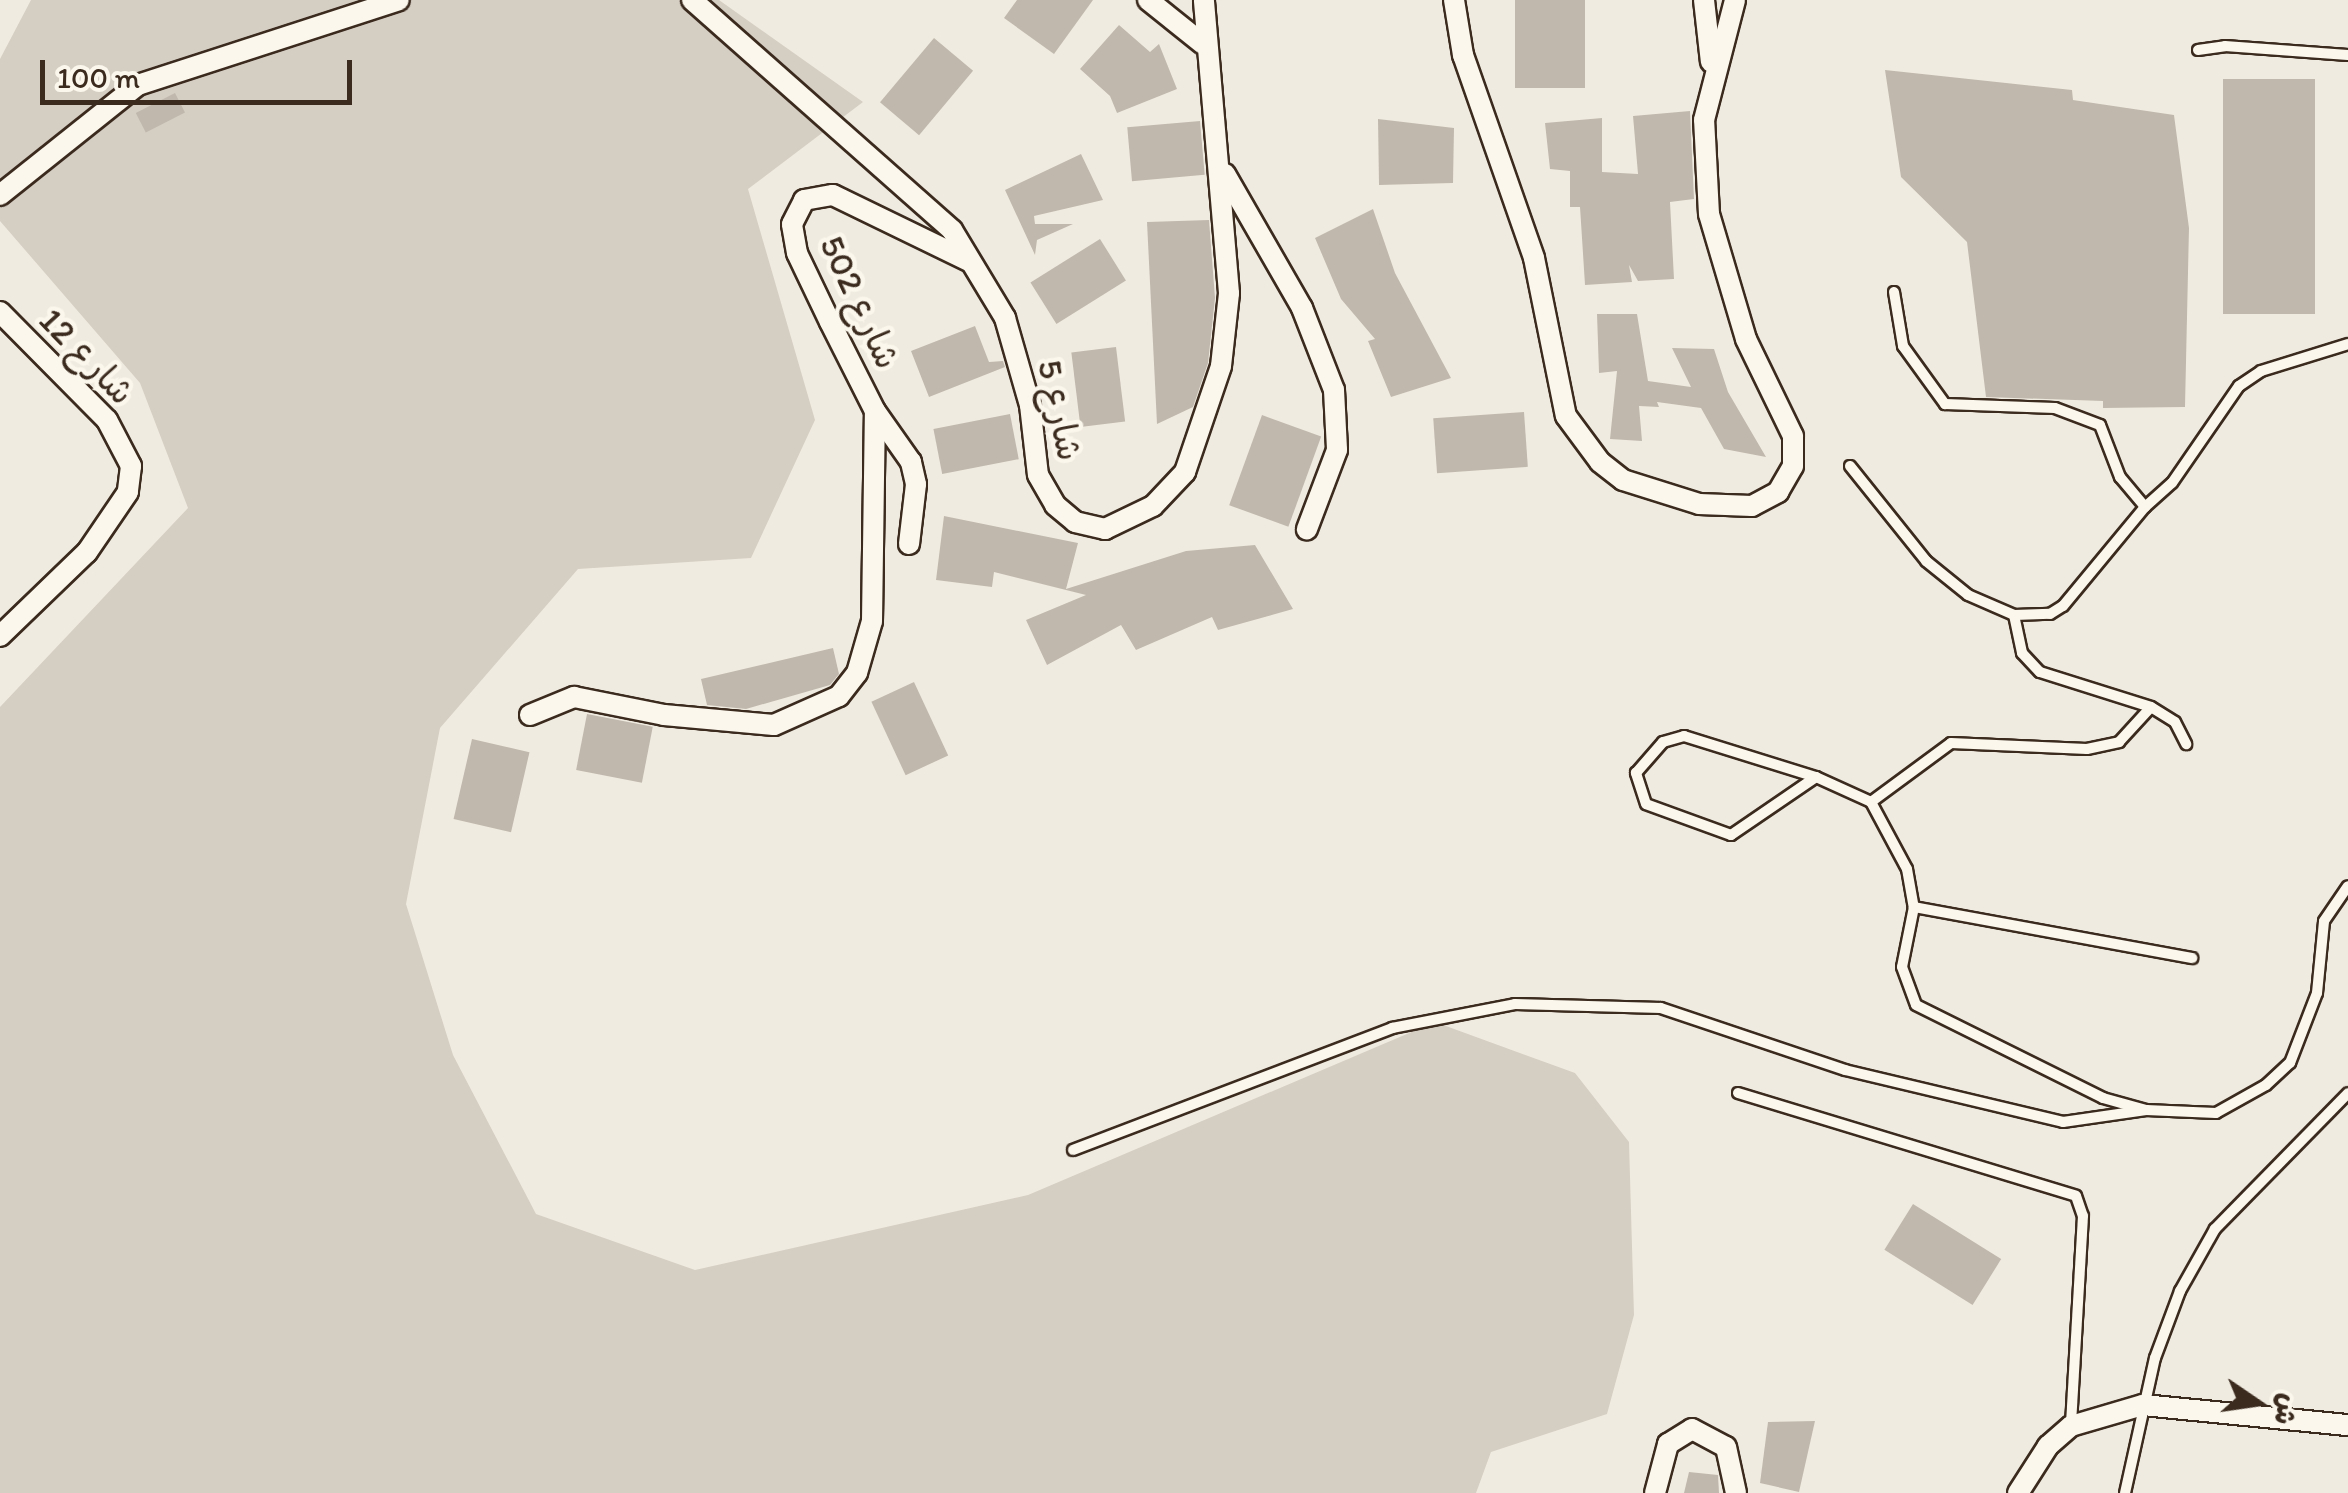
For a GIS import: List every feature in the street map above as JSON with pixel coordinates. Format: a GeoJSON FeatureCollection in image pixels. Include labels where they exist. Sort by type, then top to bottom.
{"type":"FeatureCollection","features":[{"type":"Feature","properties":{"kind":"street"},"geometry":{"type":"LineString","coordinates":[[0,196],[147,80],[354,20],[398,0]]}},
{"type":"Feature","properties":{"kind":"street","name":"شارع 5"},"geometry":{"type":"LineString","coordinates":[[692,0],[764,69],[919,194],[970,262],[1005,318],[1030,404],[1038,475],[1055,505],[1086,527],[1105,529],[1132,519],[1185,472],[1213,404],[1229,293],[1221,168],[1204,44],[1204,0]]}},
{"type":"Feature","properties":{"kind":"street"},"geometry":{"type":"LineString","coordinates":[[1148,0],[1204,44]]}},
{"type":"Feature","properties":{"kind":"street"},"geometry":{"type":"LineString","coordinates":[[1454,0],[1463,55],[1534,258],[1566,416],[1600,462],[1636,486],[1699,504],[1752,506],[1778,492],[1793,466],[1794,436],[1746,339],[1709,214],[1704,120],[1712,74],[1735,0]]}},
{"type":"Feature","properties":{"kind":"street"},"geometry":{"type":"LineString","coordinates":[[1704,0],[1712,74]]}},
{"type":"Feature","properties":{"kind":"street"},"geometry":{"type":"LineString","coordinates":[[1221,168],[1302,308],[1334,390],[1337,450],[1308,529]]}},
{"type":"Feature","properties":{"kind":"street","name":"شارع 502"},"geometry":{"type":"LineString","coordinates":[[909,544],[916,484],[911,462],[875,411],[797,253],[792,224],[804,200],[820,193],[849,201],[970,262]]}},
{"type":"Feature","properties":{"kind":"street","name":"شارع 12"},"geometry":{"type":"LineString","coordinates":[[0,312],[107,420],[131,466],[128,492],[87,552],[0,636]]}},
{"type":"Feature","properties":{"kind":"street"},"geometry":{"type":"LineString","coordinates":[[530,715],[574,697],[664,715],[774,725],[839,696],[857,673],[872,621],[875,411]]}},
{"type":"Feature","properties":{"kind":"street"},"geometry":{"type":"LineString","coordinates":[[2018,1493],[2048,1446],[2071,1426],[2143,1405],[2348,1426]]}},
{"type":"Feature","properties":{"kind":"street"},"geometry":{"type":"LineString","coordinates":[[1655,1493],[1668,1444],[1692,1429],[1726,1447],[1736,1493]]}},
{"type":"Feature","properties":{"kind":"lane"},"geometry":{"type":"LineString","coordinates":[[2198,50],[2262,47],[2348,54]]}},
{"type":"Feature","properties":{"kind":"lane"},"geometry":{"type":"LineString","coordinates":[[1894,292],[1903,346],[1945,404],[2055,408],[2100,425],[2120,477],[2144,507]]}},
{"type":"Feature","properties":{"kind":"lane"},"geometry":{"type":"LineString","coordinates":[[1850,466],[1926,562],[1968,595],[2014,615],[2050,614],[2063,606],[2144,507],[2172,483],[2239,386],[2262,371],[2348,344]]}},
{"type":"Feature","properties":{"kind":"lane"},"geometry":{"type":"LineString","coordinates":[[2014,615],[2022,654],[2040,672],[2150,707],[2176,722],[2186,744]]}},
{"type":"Feature","properties":{"kind":"lane"},"geometry":{"type":"LineString","coordinates":[[1871,802],[1950,744],[2087,749],[2118,742],[2150,707]]}},
{"type":"Feature","properties":{"kind":"lane"},"geometry":{"type":"LineString","coordinates":[[1816,777],[1731,835],[1646,804],[1636,773],[1663,742],[1684,736],[1816,777],[1871,802],[1907,869],[1914,907],[1902,966],[1916,1005],[2103,1098],[2146,1110]]}},
{"type":"Feature","properties":{"kind":"lane"},"geometry":{"type":"LineString","coordinates":[[1073,1150],[1392,1028],[1515,1004],[1661,1008],[1846,1070],[2063,1122],[2146,1110],[2216,1112],[2266,1085],[2290,1062],[2316,993],[2324,921],[2348,886]]}},
{"type":"Feature","properties":{"kind":"lane"},"geometry":{"type":"LineString","coordinates":[[1914,907],[2192,958]]}},
{"type":"Feature","properties":{"kind":"lane"},"geometry":{"type":"LineString","coordinates":[[2125,1493],[2143,1405],[2180,1291],[2215,1229],[2348,1092]]}},
{"type":"Feature","properties":{"kind":"lane"},"geometry":{"type":"LineString","coordinates":[[1738,1093],[2076,1196],[2083,1216],[2071,1426]]}},
{"type":"Feature","properties":{"kind":"shaded area"},"geometry":{"type":"Polygon","coordinates":[[[31,0],[719,0],[863,102],[748,189],[815,420],[751,558],[578,569],[440,728],[406,904],[453,1055],[536,1214],[695,1270],[1028,1195],[1435,1022],[1575,1073],[1629,1142],[1634,1315],[1607,1414],[1491,1452],[1476,1493],[0,1493],[0,707],[188,508],[140,383],[0,221],[0,59],[31,0]]]}},
{"type":"Feature","properties":{"kind":"building"},"geometry":{"type":"Polygon","coordinates":[[[1017,0],[1093,0],[1054,54],[1004,18],[1017,0]]]}},
{"type":"Feature","properties":{"kind":"building"},"geometry":{"type":"Polygon","coordinates":[[[1515,0],[1585,0],[1585,88],[1515,88],[1515,0]]]}},
{"type":"Feature","properties":{"kind":"building"},"geometry":{"type":"Polygon","coordinates":[[[1119,25],[1150,52],[1159,44],[1177,89],[1117,113],[1110,96],[1080,69],[1119,25]]]}},
{"type":"Feature","properties":{"kind":"building"},"geometry":{"type":"Polygon","coordinates":[[[934,38],[973,71],[919,135],[880,102],[934,38]]]}},
{"type":"Feature","properties":{"kind":"building"},"geometry":{"type":"Polygon","coordinates":[[[1885,70],[2072,90],[2073,100],[2174,115],[2189,228],[2185,407],[2103,408],[2103,401],[1986,397],[1967,242],[1901,177],[1885,70]]]}},
{"type":"Feature","properties":{"kind":"building"},"geometry":{"type":"Polygon","coordinates":[[[2223,79],[2315,79],[2315,314],[2223,314],[2223,79]]]}},
{"type":"Feature","properties":{"kind":"building"},"geometry":{"type":"Polygon","coordinates":[[[175,93],[185,113],[146,133],[136,113],[175,93]]]}},
{"type":"Feature","properties":{"kind":"building"},"geometry":{"type":"Polygon","coordinates":[[[1690,111],[1694,199],[1670,202],[1674,279],[1638,281],[1629,265],[1632,282],[1585,285],[1580,207],[1570,207],[1570,171],[1550,169],[1545,123],[1602,118],[1602,172],[1638,174],[1633,116],[1690,111]]]}},
{"type":"Feature","properties":{"kind":"building"},"geometry":{"type":"Polygon","coordinates":[[[1378,119],[1454,128],[1453,183],[1379,185],[1378,119]]]}},
{"type":"Feature","properties":{"kind":"building"},"geometry":{"type":"Polygon","coordinates":[[[1200,121],[1205,175],[1132,181],[1127,127],[1200,121]]]}},
{"type":"Feature","properties":{"kind":"building"},"geometry":{"type":"Polygon","coordinates":[[[1081,154],[1103,200],[1034,216],[1035,224],[1073,224],[1037,240],[1035,255],[1005,190],[1081,154]]]}},
{"type":"Feature","properties":{"kind":"building"},"geometry":{"type":"Polygon","coordinates":[[[1373,209],[1395,273],[1451,378],[1391,397],[1368,341],[1375,339],[1341,299],[1315,238],[1373,209]]]}},
{"type":"Feature","properties":{"kind":"building"},"geometry":{"type":"Polygon","coordinates":[[[1209,220],[1215,298],[1208,363],[1193,407],[1157,424],[1147,222],[1209,220]]]}},
{"type":"Feature","properties":{"kind":"building"},"geometry":{"type":"Polygon","coordinates":[[[1100,239],[1126,281],[1056,324],[1030,282],[1100,239]]]}},
{"type":"Feature","properties":{"kind":"building"},"geometry":{"type":"Polygon","coordinates":[[[1597,314],[1637,314],[1648,381],[1691,387],[1672,348],[1714,349],[1728,392],[1766,457],[1724,449],[1701,408],[1657,402],[1659,407],[1639,406],[1642,441],[1610,439],[1617,371],[1599,373],[1597,314]]]}},
{"type":"Feature","properties":{"kind":"building"},"geometry":{"type":"Polygon","coordinates":[[[975,326],[989,362],[1003,361],[1005,367],[929,397],[911,351],[975,326]]]}},
{"type":"Feature","properties":{"kind":"building"},"geometry":{"type":"Polygon","coordinates":[[[1116,347],[1125,421],[1080,427],[1071,352],[1116,347]]]}},
{"type":"Feature","properties":{"kind":"building"},"geometry":{"type":"Polygon","coordinates":[[[1524,412],[1528,467],[1437,473],[1433,418],[1524,412]]]}},
{"type":"Feature","properties":{"kind":"building"},"geometry":{"type":"Polygon","coordinates":[[[1010,414],[1019,459],[942,474],[933,429],[1010,414]]]}},
{"type":"Feature","properties":{"kind":"building"},"geometry":{"type":"Polygon","coordinates":[[[1262,415],[1321,437],[1288,527],[1229,505],[1262,415]]]}},
{"type":"Feature","properties":{"kind":"building"},"geometry":{"type":"Polygon","coordinates":[[[944,516],[1078,543],[1066,589],[1186,551],[1255,545],[1293,609],[1218,630],[1212,617],[1136,650],[1121,625],[1047,665],[1026,620],[1086,595],[994,572],[992,587],[936,580],[944,516]]]}},
{"type":"Feature","properties":{"kind":"building"},"geometry":{"type":"Polygon","coordinates":[[[833,648],[839,674],[830,685],[746,709],[707,705],[701,679],[833,648]]]}},
{"type":"Feature","properties":{"kind":"building"},"geometry":{"type":"Polygon","coordinates":[[[914,682],[948,755],[906,775],[871,702],[914,682]]]}},
{"type":"Feature","properties":{"kind":"building"},"geometry":{"type":"Polygon","coordinates":[[[587,714],[653,727],[642,783],[576,770],[587,714]]]}},
{"type":"Feature","properties":{"kind":"building"},"geometry":{"type":"Polygon","coordinates":[[[472,739],[529,752],[511,832],[454,819],[472,739]]]}},
{"type":"Feature","properties":{"kind":"building"},"geometry":{"type":"Polygon","coordinates":[[[1913,1204],[2001,1259],[1973,1305],[1884,1250],[1913,1204]]]}},
{"type":"Feature","properties":{"kind":"building"},"geometry":{"type":"Polygon","coordinates":[[[1815,1421],[1799,1492],[1760,1483],[1768,1422],[1815,1421]]]}},
{"type":"Feature","properties":{"kind":"building"},"geometry":{"type":"Polygon","coordinates":[[[1689,1472],[1718,1475],[1719,1493],[1684,1493],[1689,1472]]]}}]}
